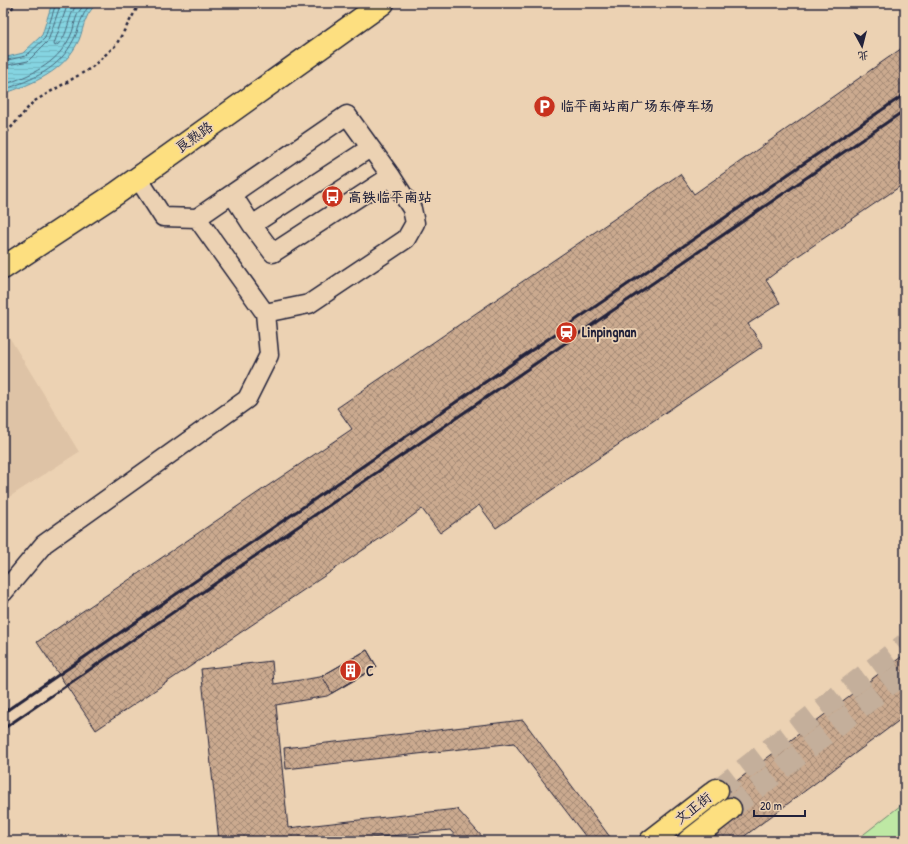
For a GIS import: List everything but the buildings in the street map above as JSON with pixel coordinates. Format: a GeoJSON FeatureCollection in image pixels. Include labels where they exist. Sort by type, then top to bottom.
{"type":"FeatureCollection","features":[{"type":"Feature","properties":{"kind":"main road","name":"良熟路"},"geometry":{"type":"LineString","coordinates":[[3,268],[138,178],[383,3]]}},
{"type":"Feature","properties":{"kind":"main road","name":"文正街"},"geometry":{"type":"LineString","coordinates":[[651,841],[717,790]]}},
{"type":"Feature","properties":{"kind":"main road","name":"文正街"},"geometry":{"type":"LineString","coordinates":[[689,841],[730,809]]}},
{"type":"Feature","properties":{"kind":"lane"},"geometry":{"type":"LineString","coordinates":[[138,178],[163,217],[198,218],[347,115],[412,208],[415,223],[406,239],[308,304],[264,313]]}},
{"type":"Feature","properties":{"kind":"lane"},"geometry":{"type":"LineString","coordinates":[[252,225],[370,148]]}},
{"type":"Feature","properties":{"kind":"lane"},"geometry":{"type":"LineString","coordinates":[[232,194],[252,225],[273,253],[391,176]]}},
{"type":"Feature","properties":{"kind":"lane"},"geometry":{"type":"LineString","coordinates":[[3,593],[44,544],[247,399],[269,356],[264,313],[198,218]]}},
{"type":"Feature","properties":{"kind":"path"},"geometry":{"type":"LineString","coordinates":[[3,17],[17,3]]}},
{"type":"Feature","properties":{"kind":"path"},"geometry":{"type":"LineString","coordinates":[[4,135],[33,102],[91,68],[116,45],[140,3]]}},
{"type":"Feature","properties":{"kind":"path"},"geometry":{"type":"LineString","coordinates":[[3,125],[4,135]]}},
{"type":"Feature","properties":{"kind":"shaded area"},"geometry":{"type":"Polygon","coordinates":[[[3,327],[79,452],[3,501],[3,327]]]}},
{"type":"Feature","properties":{"kind":"green space"},"geometry":{"type":"Polygon","coordinates":[[[905,802],[905,841],[855,841],[905,802]]]}},
{"type":"Feature","properties":{"kind":"water"},"geometry":{"type":"Polygon","coordinates":[[[52,3],[96,3],[87,17],[79,40],[73,51],[57,68],[37,81],[3,94],[3,58],[23,53],[42,35],[52,3]]]}},
{"type":"Feature","properties":{"kind":"tunnel"},"geometry":{"type":"LineString","coordinates":[[717,790],[905,644]]}},
{"type":"Feature","properties":{"kind":"tunnel"},"geometry":{"type":"LineString","coordinates":[[730,809],[905,672]]}},
{"type":"Feature","properties":{"kind":"railway"},"geometry":{"type":"LineString","coordinates":[[3,713],[905,94]]}},
{"type":"Feature","properties":{"kind":"railway"},"geometry":{"type":"LineString","coordinates":[[3,729],[905,110]]}},
{"type":"Feature","properties":{"kind":"place","name":"临平南站南广场东停车场"},"geometry":{"type":"Point","coordinates":[545,106]}},
{"type":"Feature","properties":{"kind":"place","name":"高铁临平南站"},"geometry":{"type":"Point","coordinates":[332,197]}},
{"type":"Feature","properties":{"kind":"place","name":"Linpingnan"},"geometry":{"type":"Point","coordinates":[567,332]}},
{"type":"Feature","properties":{"kind":"place","name":"C"},"geometry":{"type":"Point","coordinates":[350,671]}}]}
